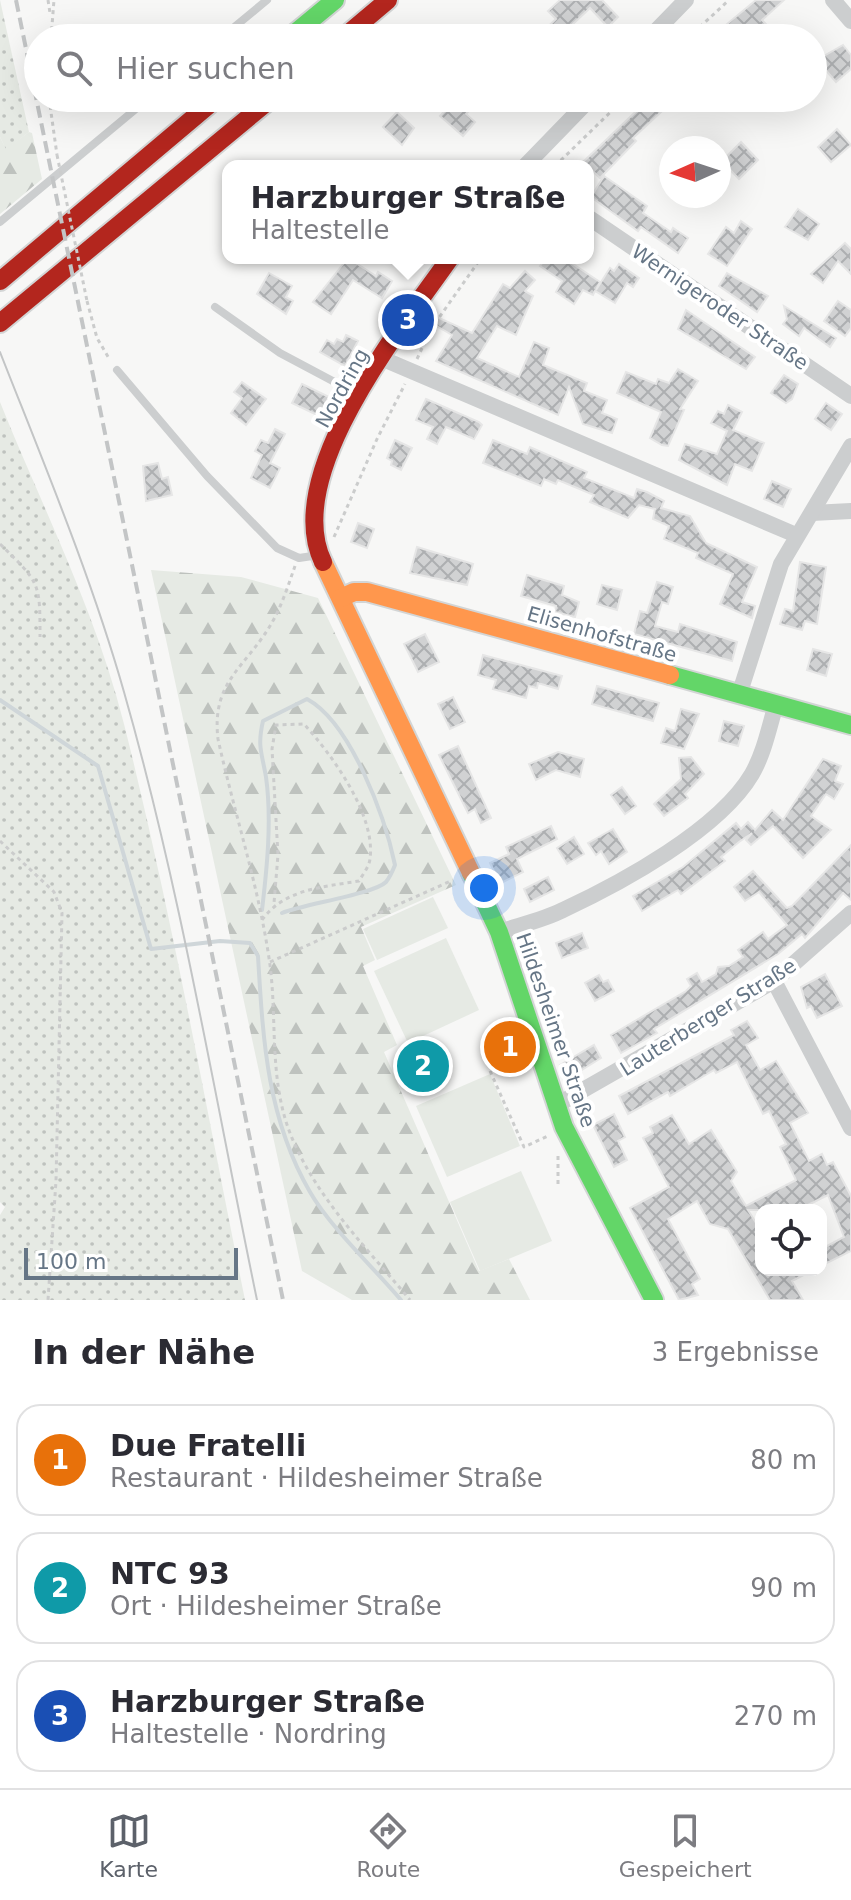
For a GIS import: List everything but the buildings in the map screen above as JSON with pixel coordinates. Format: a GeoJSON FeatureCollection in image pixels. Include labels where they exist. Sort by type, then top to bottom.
{"type":"FeatureCollection","features":[{"type":"Feature","properties":{"kind":"main road"},"geometry":{"type":"LineString","coordinates":[[306,24],[335,0]]}},
{"type":"Feature","properties":{"kind":"main road"},"geometry":{"type":"LineString","coordinates":[[360,24],[388,0]]}},
{"type":"Feature","properties":{"kind":"main road"},"geometry":{"type":"LineString","coordinates":[[0,281],[200,112]]}},
{"type":"Feature","properties":{"kind":"main road"},"geometry":{"type":"LineString","coordinates":[[0,323],[255,112]]}},
{"type":"Feature","properties":{"kind":"main road","name":"Nordring"},"geometry":{"type":"LineString","coordinates":[[319,554],[314,532],[317,488],[360,396],[446,264]]}},
{"type":"Feature","properties":{"kind":"main road","name":"Hildesheimer Straße"},"geometry":{"type":"LineString","coordinates":[[319,554],[499,932],[555,1106],[579,1159],[654,1300]]}},
{"type":"Feature","properties":{"kind":"main road","name":"Elisenhofstraße"},"geometry":{"type":"LineString","coordinates":[[341,598],[354,592],[367,592],[851,725]]}},
{"type":"Feature","properties":{"kind":"street"},"geometry":{"type":"LineString","coordinates":[[663,24],[686,0]]}},
{"type":"Feature","properties":{"kind":"street"},"geometry":{"type":"LineString","coordinates":[[833,0],[851,21]]}},
{"type":"Feature","properties":{"kind":"street"},"geometry":{"type":"LineString","coordinates":[[531,160],[577,112]]}},
{"type":"Feature","properties":{"kind":"street","name":"Wernigeroder Straße"},"geometry":{"type":"LineString","coordinates":[[594,221],[851,396]]}},
{"type":"Feature","properties":{"kind":"street"},"geometry":{"type":"LineString","coordinates":[[383,359],[796,535]]}},
{"type":"Feature","properties":{"kind":"street"},"geometry":{"type":"LineString","coordinates":[[739,695],[768,597],[796,535],[851,446]]}},
{"type":"Feature","properties":{"kind":"street"},"geometry":{"type":"LineString","coordinates":[[812,513],[851,511]]}},
{"type":"Feature","properties":{"kind":"street"},"geometry":{"type":"LineString","coordinates":[[499,932],[561,911],[605,888],[666,851],[726,806],[751,775],[776,704]]}},
{"type":"Feature","properties":{"kind":"street","name":"Lauterberger Straße"},"geometry":{"type":"LineString","coordinates":[[555,1106],[774,981],[851,913]]}},
{"type":"Feature","properties":{"kind":"street"},"geometry":{"type":"LineString","coordinates":[[774,981],[851,1128]]}},
{"type":"Feature","properties":{"kind":"lane"},"geometry":{"type":"LineString","coordinates":[[238,24],[267,0]]}},
{"type":"Feature","properties":{"kind":"lane"},"geometry":{"type":"LineString","coordinates":[[0,222],[132,112]]}},
{"type":"Feature","properties":{"kind":"lane"},"geometry":{"type":"LineString","coordinates":[[215,307],[280,353],[360,396]]}},
{"type":"Feature","properties":{"kind":"lane"},"geometry":{"type":"LineString","coordinates":[[117,370],[186,452],[277,548],[299,558],[319,554]]}},
{"type":"Feature","properties":{"kind":"path"},"geometry":{"type":"LineString","coordinates":[[48,0],[50,24]]}},
{"type":"Feature","properties":{"kind":"path"},"geometry":{"type":"LineString","coordinates":[[50,17],[54,0]]}},
{"type":"Feature","properties":{"kind":"path"},"geometry":{"type":"LineString","coordinates":[[703,24],[729,0]]}},
{"type":"Feature","properties":{"kind":"path"},"geometry":{"type":"LineString","coordinates":[[51,112],[87,301],[101,347],[117,370]]}},
{"type":"Feature","properties":{"kind":"path"},"geometry":{"type":"LineString","coordinates":[[561,160],[611,112]]}},
{"type":"Feature","properties":{"kind":"path"},"geometry":{"type":"LineString","coordinates":[[319,554],[328,552],[377,439],[431,329],[477,264]]}},
{"type":"Feature","properties":{"kind":"path"},"geometry":{"type":"LineString","coordinates":[[0,544],[32,575],[40,589],[40,637]]}},
{"type":"Feature","properties":{"kind":"path"},"geometry":{"type":"LineString","coordinates":[[299,558],[275,618],[222,690],[215,712],[224,766],[270,963],[274,1061],[290,1132],[321,1192],[410,1300]]}},
{"type":"Feature","properties":{"kind":"path"},"geometry":{"type":"LineString","coordinates":[[262,920],[274,903],[278,855],[272,749],[276,725],[304,724],[334,757],[370,835],[370,863],[359,881],[302,892],[274,903]]}},
{"type":"Feature","properties":{"kind":"path"},"geometry":{"type":"LineString","coordinates":[[0,841],[54,892],[62,913],[56,1181],[48,1300]]}},
{"type":"Feature","properties":{"kind":"path"},"geometry":{"type":"LineString","coordinates":[[270,963],[471,871]]}},
{"type":"Feature","properties":{"kind":"path"},"geometry":{"type":"LineString","coordinates":[[490,1071],[524,1147],[553,1133],[556,1142]]}},
{"type":"Feature","properties":{"kind":"path"},"geometry":{"type":"LineString","coordinates":[[558,1186],[559,1150]]}},
{"type":"Feature","properties":{"kind":"green space"},"geometry":{"type":"Polygon","coordinates":[[[0,0],[29,132],[6,150],[0,137],[0,0]]]}},
{"type":"Feature","properties":{"kind":"green space"},"geometry":{"type":"Polygon","coordinates":[[[29,132],[32,133],[42,179],[0,214],[0,137],[6,149],[29,132]]]}},
{"type":"Feature","properties":{"kind":"green space"},"geometry":{"type":"Polygon","coordinates":[[[0,402],[84,601],[124,724],[173,939],[245,1300],[0,1300],[0,1215],[5,1207],[0,1202],[0,402]]]}},
{"type":"Feature","properties":{"kind":"green space"},"geometry":{"type":"Polygon","coordinates":[[[151,570],[241,577],[318,598],[456,885],[361,927],[375,960],[363,966],[397,1045],[384,1052],[479,1271],[509,1259],[530,1300],[352,1300],[302,1271],[151,570]]]}},
{"type":"Feature","properties":{"kind":"green space"},"geometry":{"type":"Polygon","coordinates":[[[433,897],[448,928],[377,960],[363,929],[433,897]]]}},
{"type":"Feature","properties":{"kind":"green space"},"geometry":{"type":"Polygon","coordinates":[[[446,938],[479,1010],[408,1043],[374,971],[446,938]]]}},
{"type":"Feature","properties":{"kind":"green space"},"geometry":{"type":"Polygon","coordinates":[[[490,1074],[520,1146],[447,1177],[416,1106],[490,1074]]]}},
{"type":"Feature","properties":{"kind":"green space"},"geometry":{"type":"Polygon","coordinates":[[[521,1171],[552,1241],[480,1271],[450,1202],[521,1171]]]}},
{"type":"Feature","properties":{"kind":"waterway"},"geometry":{"type":"LineString","coordinates":[[262,910],[269,827],[261,730],[263,721],[307,699],[323,711],[352,749],[383,822],[395,865],[386,882],[379,886],[282,913]]}},
{"type":"Feature","properties":{"kind":"waterway"},"geometry":{"type":"LineString","coordinates":[[0,700],[98,766],[151,949],[220,941],[250,943],[258,956],[265,1048],[284,1136],[319,1205],[401,1300]]}},
{"type":"Feature","properties":{"kind":"tram line"},"geometry":{"type":"LineString","coordinates":[[0,352],[66,520],[124,692],[180,919],[257,1300]]}},
{"type":"Feature","properties":{"kind":"railway"},"geometry":{"type":"LineString","coordinates":[[16,0],[24,39]]}},
{"type":"Feature","properties":{"kind":"railway"},"geometry":{"type":"LineString","coordinates":[[39,112],[283,1300]]}},
{"type":"Feature","properties":{"kind":"traffic: fast"},"geometry":{"type":"LineString","coordinates":[[306,24],[335,0]]}},
{"type":"Feature","properties":{"kind":"traffic: fast"},"geometry":{"type":"LineString","coordinates":[[670,675],[851,725]]}},
{"type":"Feature","properties":{"kind":"traffic: fast"},"geometry":{"type":"LineString","coordinates":[[471,873],[499,932],[564,1127],[654,1300]]}},
{"type":"Feature","properties":{"kind":"traffic: slow"},"geometry":{"type":"LineString","coordinates":[[323,562],[471,873]]}},
{"type":"Feature","properties":{"kind":"traffic: slow"},"geometry":{"type":"LineString","coordinates":[[341,598],[354,592],[367,592],[670,675]]}},
{"type":"Feature","properties":{"kind":"traffic: jam"},"geometry":{"type":"LineString","coordinates":[[360,24],[388,0]]}},
{"type":"Feature","properties":{"kind":"traffic: jam"},"geometry":{"type":"LineString","coordinates":[[0,281],[200,112]]}},
{"type":"Feature","properties":{"kind":"traffic: jam"},"geometry":{"type":"LineString","coordinates":[[0,323],[255,112]]}},
{"type":"Feature","properties":{"kind":"traffic: jam"},"geometry":{"type":"LineString","coordinates":[[323,562],[314,527],[318,487],[332,445],[378,361],[446,264]]}},
{"type":"Feature","properties":{"kind":"place","name":"Harzburger Straße"},"geometry":{"type":"Point","coordinates":[408,320]}},
{"type":"Feature","properties":{"kind":"place","name":"Due Fratelli"},"geometry":{"type":"Point","coordinates":[510,1047]}},
{"type":"Feature","properties":{"kind":"place","name":"NTC 93"},"geometry":{"type":"Point","coordinates":[423,1066]}}]}
